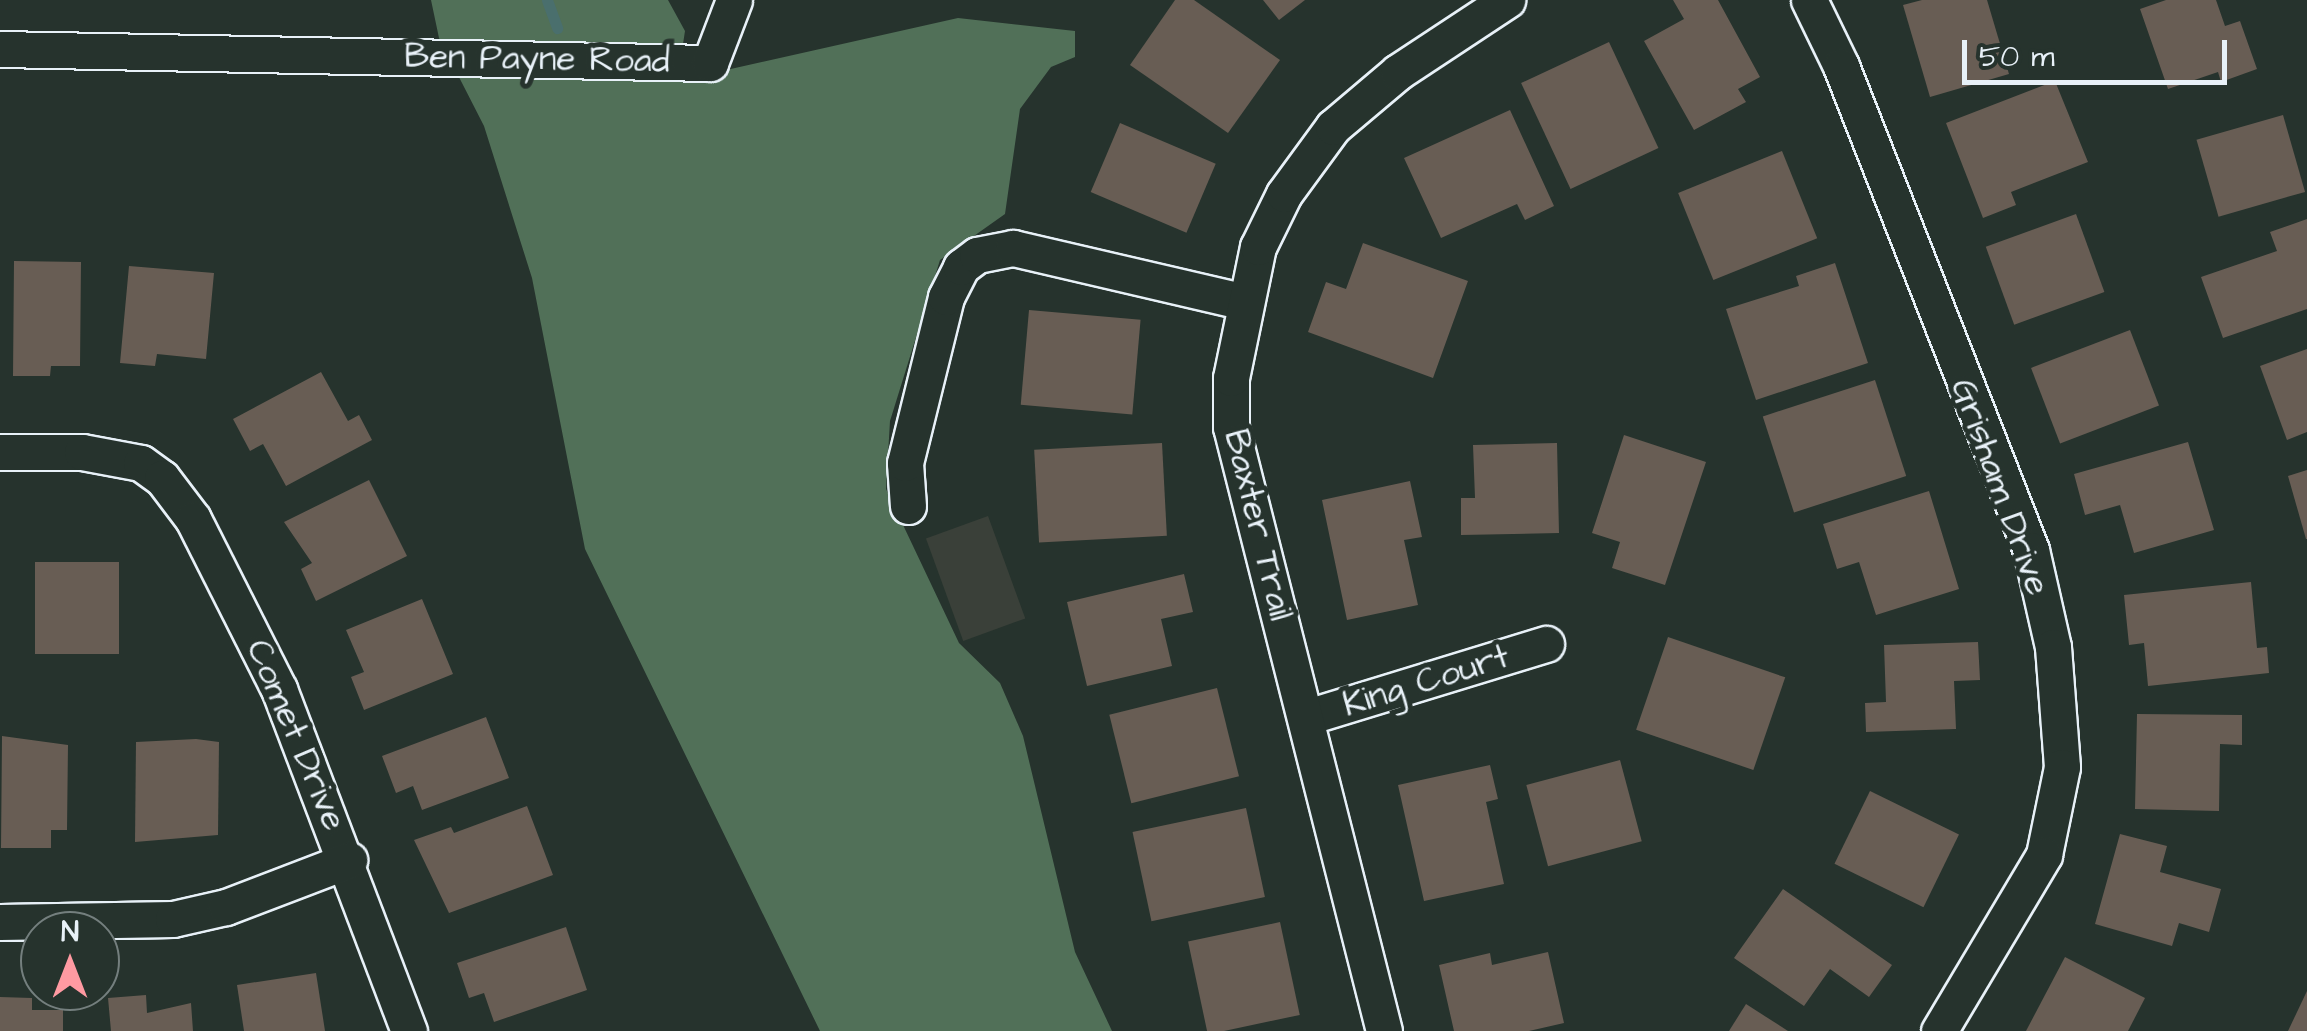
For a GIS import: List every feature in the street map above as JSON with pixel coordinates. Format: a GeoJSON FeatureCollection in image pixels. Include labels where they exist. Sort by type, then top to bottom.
{"type":"FeatureCollection","features":[{"type":"Feature","properties":{"kind":"street","name":"Ben Payne Road"},"geometry":{"type":"LineString","coordinates":[[0,49],[710,63],[734,0]]}},
{"type":"Feature","properties":{"kind":"street","name":"Baxter Trail"},"geometry":{"type":"LineString","coordinates":[[1384,1031],[1230,427],[1231,378],[1258,247],[1284,194],[1332,127],[1398,72],[1507,0]]}},
{"type":"Feature","properties":{"kind":"street","name":"Grisham Drive"},"geometry":{"type":"LineString","coordinates":[[1809,0],[2031,550],[2053,646],[2062,767],[2044,856],[1940,1031]]}},
{"type":"Feature","properties":{"kind":"street"},"geometry":{"type":"LineString","coordinates":[[908,506],[905,462],[946,298],[961,267],[978,255],[1013,248],[1245,302]]}},
{"type":"Feature","properties":{"kind":"street","name":"Comet Drive"},"geometry":{"type":"LineString","coordinates":[[0,452],[112,454],[141,462],[162,478],[193,518],[236,596],[349,860],[409,1031]]}},
{"type":"Feature","properties":{"kind":"street","name":"King Court"},"geometry":{"type":"LineString","coordinates":[[1307,717],[1546,644]]}},
{"type":"Feature","properties":{"kind":"street"},"geometry":{"type":"LineString","coordinates":[[0,922],[173,919],[226,907],[349,860]]}},
{"type":"Feature","properties":{"kind":"shaded area"},"geometry":{"type":"Polygon","coordinates":[[[988,516],[1025,618],[963,641],[926,539],[988,516]]]}},
{"type":"Feature","properties":{"kind":"green space"},"geometry":{"type":"Polygon","coordinates":[[[431,0],[668,0],[685,31],[681,57],[704,75],[958,18],[1075,31],[1075,57],[1051,67],[1020,109],[1005,214],[940,260],[890,421],[886,489],[959,643],[1000,683],[1023,736],[1075,952],[1112,1031],[820,1031],[585,549],[532,278],[484,126],[439,38],[431,0]]]}},
{"type":"Feature","properties":{"kind":"building"},"geometry":{"type":"Polygon","coordinates":[[[1175,0],[1194,0],[1280,60],[1228,133],[1130,65],[1175,0]]]}},
{"type":"Feature","properties":{"kind":"building"},"geometry":{"type":"Polygon","coordinates":[[[1263,0],[1305,0],[1279,20],[1263,0]]]}},
{"type":"Feature","properties":{"kind":"building"},"geometry":{"type":"Polygon","coordinates":[[[1673,0],[1718,0],[1760,77],[1738,89],[1746,102],[1694,130],[1644,41],[1684,19],[1673,0]]]}},
{"type":"Feature","properties":{"kind":"building"},"geometry":{"type":"Polygon","coordinates":[[[1922,0],[1987,0],[2009,74],[1930,97],[1903,5],[1922,0]]]}},
{"type":"Feature","properties":{"kind":"building"},"geometry":{"type":"Polygon","coordinates":[[[2166,0],[2216,0],[2225,26],[2240,21],[2257,69],[2221,82],[2218,72],[2168,89],[2140,9],[2166,0]]]}},
{"type":"Feature","properties":{"kind":"building"},"geometry":{"type":"Polygon","coordinates":[[[1609,42],[1658,148],[1571,189],[1521,83],[1609,42]]]}},
{"type":"Feature","properties":{"kind":"building"},"geometry":{"type":"Polygon","coordinates":[[[2055,81],[2088,162],[2011,192],[2016,205],[1983,218],[1946,123],[2055,81]]]}},
{"type":"Feature","properties":{"kind":"building"},"geometry":{"type":"Polygon","coordinates":[[[1510,110],[1554,206],[1525,220],[1517,204],[1441,238],[1404,158],[1510,110]]]}},
{"type":"Feature","properties":{"kind":"building"},"geometry":{"type":"Polygon","coordinates":[[[2283,115],[2305,192],[2219,217],[2196,140],[2283,115]]]}},
{"type":"Feature","properties":{"kind":"building"},"geometry":{"type":"Polygon","coordinates":[[[1120,123],[1216,164],[1186,233],[1091,192],[1120,123]]]}},
{"type":"Feature","properties":{"kind":"building"},"geometry":{"type":"Polygon","coordinates":[[[1782,151],[1817,238],[1713,280],[1678,193],[1782,151]]]}},
{"type":"Feature","properties":{"kind":"building"},"geometry":{"type":"Polygon","coordinates":[[[2076,214],[2104,292],[2014,325],[1986,247],[2076,214]]]}},
{"type":"Feature","properties":{"kind":"building"},"geometry":{"type":"Polygon","coordinates":[[[2307,219],[2307,309],[2223,338],[2201,277],[2277,251],[2270,232],[2307,219]]]}},
{"type":"Feature","properties":{"kind":"building"},"geometry":{"type":"Polygon","coordinates":[[[1363,243],[1468,281],[1433,378],[1308,332],[1326,282],[1346,289],[1363,243]]]}},
{"type":"Feature","properties":{"kind":"building"},"geometry":{"type":"Polygon","coordinates":[[[14,261],[81,262],[80,366],[51,366],[50,376],[13,376],[14,261]]]}},
{"type":"Feature","properties":{"kind":"building"},"geometry":{"type":"Polygon","coordinates":[[[1835,263],[1868,363],[1756,400],[1726,309],[1799,286],[1796,276],[1835,263]]]}},
{"type":"Feature","properties":{"kind":"building"},"geometry":{"type":"Polygon","coordinates":[[[129,266],[214,273],[206,359],[157,354],[155,366],[120,363],[129,266]]]}},
{"type":"Feature","properties":{"kind":"building"},"geometry":{"type":"Polygon","coordinates":[[[1029,310],[1141,320],[1132,414],[1021,405],[1029,310]]]}},
{"type":"Feature","properties":{"kind":"building"},"geometry":{"type":"Polygon","coordinates":[[[2130,330],[2159,406],[2060,444],[2031,368],[2130,330]]]}},
{"type":"Feature","properties":{"kind":"building"},"geometry":{"type":"Polygon","coordinates":[[[2307,349],[2307,432],[2287,440],[2260,366],[2307,349]]]}},
{"type":"Feature","properties":{"kind":"building"},"geometry":{"type":"Polygon","coordinates":[[[321,372],[348,421],[359,415],[372,440],[286,486],[263,444],[250,451],[233,419],[321,372]]]}},
{"type":"Feature","properties":{"kind":"building"},"geometry":{"type":"Polygon","coordinates":[[[1875,380],[1906,476],[1794,513],[1763,416],[1875,380]]]}},
{"type":"Feature","properties":{"kind":"building"},"geometry":{"type":"Polygon","coordinates":[[[1624,435],[1706,462],[1665,585],[1612,568],[1620,542],[1592,533],[1624,435]]]}},
{"type":"Feature","properties":{"kind":"building"},"geometry":{"type":"Polygon","coordinates":[[[2188,442],[2214,530],[2134,553],[2120,505],[2085,515],[2074,474],[2188,442]]]}},
{"type":"Feature","properties":{"kind":"building"},"geometry":{"type":"Polygon","coordinates":[[[1162,443],[1167,536],[1039,543],[1034,450],[1162,443]]]}},
{"type":"Feature","properties":{"kind":"building"},"geometry":{"type":"Polygon","coordinates":[[[1557,443],[1559,533],[1461,535],[1461,498],[1475,498],[1473,445],[1557,443]]]}},
{"type":"Feature","properties":{"kind":"building"},"geometry":{"type":"Polygon","coordinates":[[[2307,470],[2307,539],[2306,539],[2288,476],[2307,470]]]}},
{"type":"Feature","properties":{"kind":"building"},"geometry":{"type":"Polygon","coordinates":[[[369,480],[407,556],[316,601],[301,569],[312,563],[284,522],[369,480]]]}},
{"type":"Feature","properties":{"kind":"building"},"geometry":{"type":"Polygon","coordinates":[[[1410,481],[1422,537],[1404,540],[1418,605],[1347,620],[1322,500],[1410,481]]]}},
{"type":"Feature","properties":{"kind":"building"},"geometry":{"type":"Polygon","coordinates":[[[1929,491],[1959,589],[1876,615],[1859,562],[1837,569],[1823,524],[1929,491]]]}},
{"type":"Feature","properties":{"kind":"building"},"geometry":{"type":"Polygon","coordinates":[[[35,562],[119,562],[119,654],[35,654],[35,562]]]}},
{"type":"Feature","properties":{"kind":"building"},"geometry":{"type":"Polygon","coordinates":[[[1184,574],[1193,612],[1161,619],[1172,666],[1087,686],[1067,602],[1184,574]]]}},
{"type":"Feature","properties":{"kind":"building"},"geometry":{"type":"Polygon","coordinates":[[[2251,582],[2257,648],[2267,647],[2269,673],[2148,686],[2144,643],[2129,645],[2124,595],[2251,582]]]}},
{"type":"Feature","properties":{"kind":"building"},"geometry":{"type":"Polygon","coordinates":[[[422,599],[453,674],[364,710],[351,677],[364,672],[346,630],[422,599]]]}},
{"type":"Feature","properties":{"kind":"building"},"geometry":{"type":"Polygon","coordinates":[[[1668,637],[1785,677],[1753,770],[1636,730],[1668,637]]]}},
{"type":"Feature","properties":{"kind":"building"},"geometry":{"type":"Polygon","coordinates":[[[1978,642],[1980,680],[1954,681],[1956,729],[1866,732],[1865,703],[1886,702],[1884,645],[1978,642]]]}},
{"type":"Feature","properties":{"kind":"building"},"geometry":{"type":"Polygon","coordinates":[[[1217,688],[1239,776],[1131,803],[1109,715],[1217,688]]]}},
{"type":"Feature","properties":{"kind":"building"},"geometry":{"type":"Polygon","coordinates":[[[2137,714],[2242,715],[2242,745],[2220,744],[2219,811],[2135,809],[2137,714]]]}},
{"type":"Feature","properties":{"kind":"building"},"geometry":{"type":"Polygon","coordinates":[[[486,717],[509,778],[422,810],[413,786],[396,793],[382,756],[486,717]]]}},
{"type":"Feature","properties":{"kind":"building"},"geometry":{"type":"Polygon","coordinates":[[[2,736],[68,745],[67,830],[51,830],[51,848],[1,848],[2,736]]]}},
{"type":"Feature","properties":{"kind":"building"},"geometry":{"type":"Polygon","coordinates":[[[136,742],[219,742],[218,835],[135,842],[136,742]]]}},
{"type":"Feature","properties":{"kind":"building"},"geometry":{"type":"Polygon","coordinates":[[[1620,760],[1642,841],[1548,866],[1526,785],[1620,760]]]}},
{"type":"Feature","properties":{"kind":"building"},"geometry":{"type":"Polygon","coordinates":[[[1490,765],[1498,799],[1486,802],[1504,884],[1424,901],[1398,785],[1490,765]]]}},
{"type":"Feature","properties":{"kind":"building"},"geometry":{"type":"Polygon","coordinates":[[[1870,791],[1959,834],[1923,907],[1834,864],[1870,791]]]}},
{"type":"Feature","properties":{"kind":"building"},"geometry":{"type":"Polygon","coordinates":[[[527,806],[553,875],[449,913],[414,840],[451,827],[454,833],[527,806]]]}},
{"type":"Feature","properties":{"kind":"building"},"geometry":{"type":"Polygon","coordinates":[[[1246,808],[1265,897],[1151,921],[1133,832],[1246,808]]]}},
{"type":"Feature","properties":{"kind":"building"},"geometry":{"type":"Polygon","coordinates":[[[2120,834],[2167,846],[2160,872],[2221,889],[2209,932],[2179,923],[2172,946],[2095,924],[2120,834]]]}},
{"type":"Feature","properties":{"kind":"building"},"geometry":{"type":"Polygon","coordinates":[[[1783,889],[1892,965],[1869,997],[1830,969],[1804,1006],[1734,958],[1783,889]]]}},
{"type":"Feature","properties":{"kind":"building"},"geometry":{"type":"Polygon","coordinates":[[[1280,922],[1300,1015],[1207,1031],[1188,942],[1280,922]]]}},
{"type":"Feature","properties":{"kind":"building"},"geometry":{"type":"Polygon","coordinates":[[[566,927],[587,990],[494,1022],[484,993],[469,998],[457,963],[566,927]]]}},
{"type":"Feature","properties":{"kind":"building"},"geometry":{"type":"Polygon","coordinates":[[[1548,952],[1564,1023],[1529,1031],[1454,1031],[1439,965],[1490,953],[1492,965],[1548,952]]]}},
{"type":"Feature","properties":{"kind":"building"},"geometry":{"type":"Polygon","coordinates":[[[2065,957],[2145,998],[2128,1031],[2026,1031],[2065,957]]]}},
{"type":"Feature","properties":{"kind":"building"},"geometry":{"type":"Polygon","coordinates":[[[316,973],[325,1031],[244,1031],[237,985],[316,973]]]}},
{"type":"Feature","properties":{"kind":"building"},"geometry":{"type":"Polygon","coordinates":[[[2307,991],[2307,1031],[2288,1031],[2307,991]]]}},
{"type":"Feature","properties":{"kind":"building"},"geometry":{"type":"Polygon","coordinates":[[[146,995],[147,1013],[191,1003],[193,1031],[111,1031],[109,1011],[120,1011],[120,997],[146,995]]]}},
{"type":"Feature","properties":{"kind":"building"},"geometry":{"type":"Polygon","coordinates":[[[0,997],[20,998],[20,1011],[63,1011],[63,1031],[0,1031],[0,997]]]}},
{"type":"Feature","properties":{"kind":"building"},"geometry":{"type":"Polygon","coordinates":[[[1746,1004],[1788,1031],[1729,1031],[1746,1004]]]}},
{"type":"Feature","properties":{"kind":"waterway"},"geometry":{"type":"LineString","coordinates":[[547,0],[557,28]]}}]}
